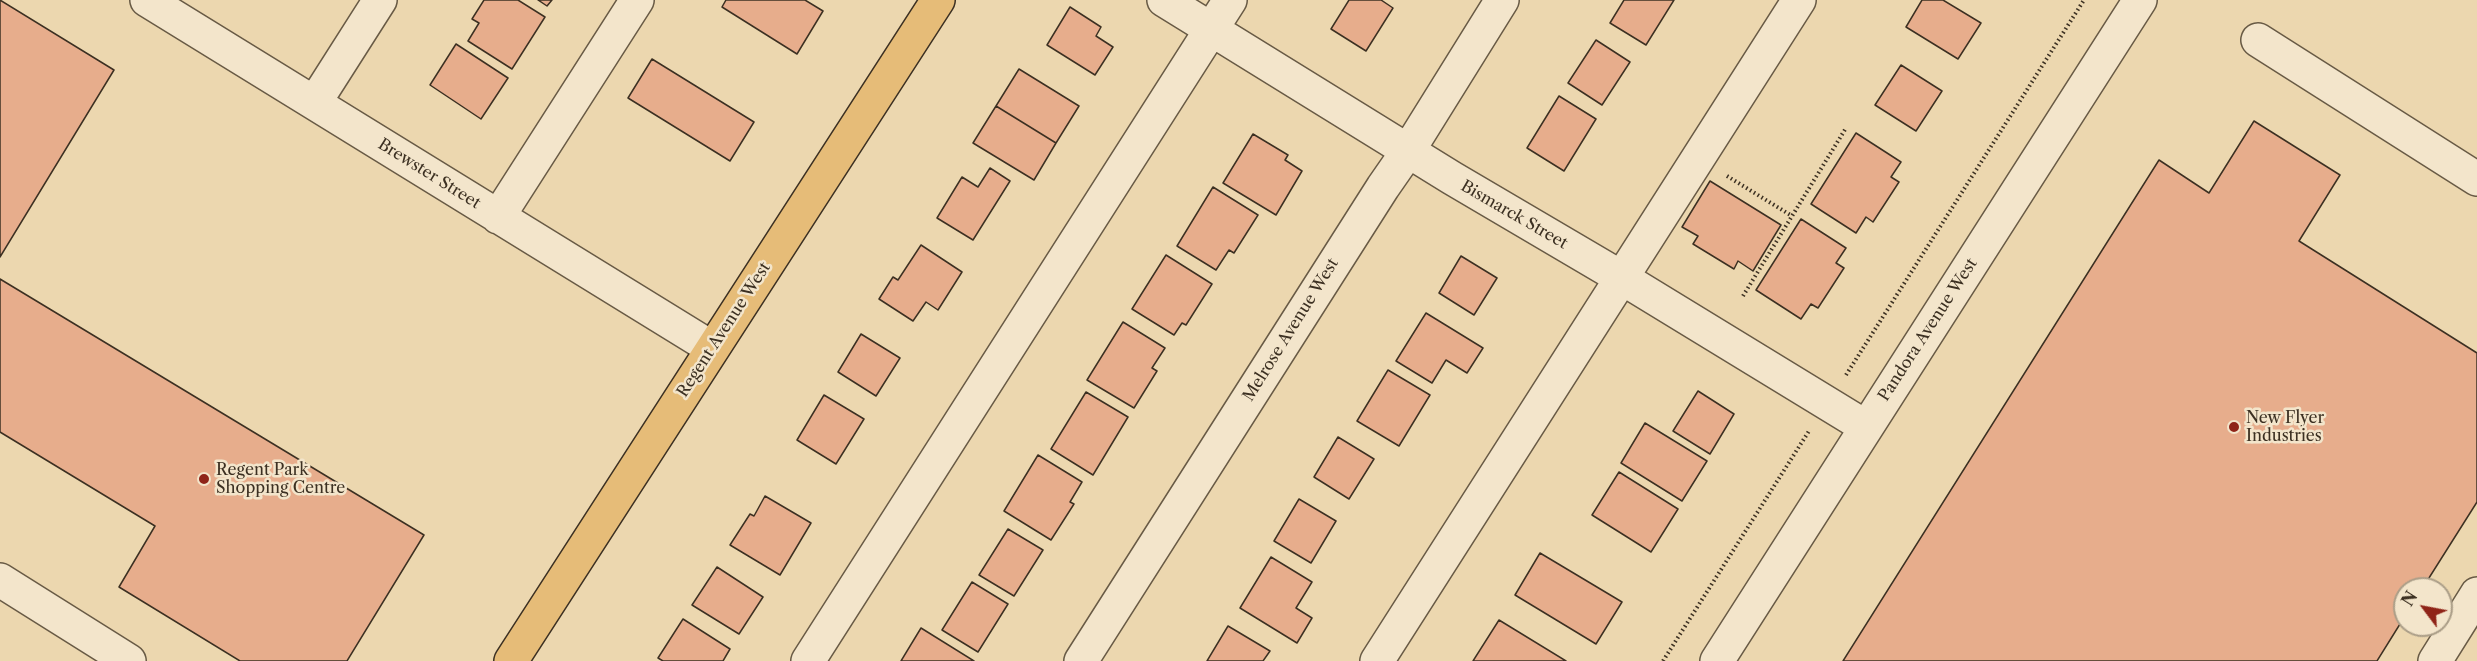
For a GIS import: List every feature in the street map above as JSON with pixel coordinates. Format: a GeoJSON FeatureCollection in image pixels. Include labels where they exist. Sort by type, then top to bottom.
{"type":"FeatureCollection","features":[{"type":"Feature","properties":{"kind":"main road","name":"Regent Avenue West"},"geometry":{"type":"LineString","coordinates":[[511,661],[938,0]]}},
{"type":"Feature","properties":{"kind":"street","name":"Brewster Street"},"geometry":{"type":"LineString","coordinates":[[147,0],[712,348]]}},
{"type":"Feature","properties":{"kind":"street"},"geometry":{"type":"LineString","coordinates":[[315,102],[380,0]]}},
{"type":"Feature","properties":{"kind":"street"},"geometry":{"type":"LineString","coordinates":[[498,217],[637,0]]}},
{"type":"Feature","properties":{"kind":"street","name":"Bismarck Street"},"geometry":{"type":"LineString","coordinates":[[1164,0],[1408,151],[1866,427]]}},
{"type":"Feature","properties":{"kind":"street"},"geometry":{"type":"LineString","coordinates":[[808,661],[1230,0]]}},
{"type":"Feature","properties":{"kind":"street","name":"Melrose Avenue West"},"geometry":{"type":"LineString","coordinates":[[1081,661],[1376,197],[1408,151],[1502,0]]}},
{"type":"Feature","properties":{"kind":"street"},"geometry":{"type":"LineString","coordinates":[[1377,661],[1799,0]]}},
{"type":"Feature","properties":{"kind":"street","name":"Pandora Avenue West"},"geometry":{"type":"LineString","coordinates":[[1717,661],[2140,0]]}},
{"type":"Feature","properties":{"kind":"street"},"geometry":{"type":"LineString","coordinates":[[2258,40],[2477,179]]}},
{"type":"Feature","properties":{"kind":"street"},"geometry":{"type":"LineString","coordinates":[[0,580],[129,661]]}},
{"type":"Feature","properties":{"kind":"street"},"geometry":{"type":"LineString","coordinates":[[2434,661],[2477,594]]}},
{"type":"Feature","properties":{"kind":"path"},"geometry":{"type":"LineString","coordinates":[[1663,661],[2084,0]]}},
{"type":"Feature","properties":{"kind":"path"},"geometry":{"type":"LineString","coordinates":[[1743,296],[1846,128]]}},
{"type":"Feature","properties":{"kind":"path"},"geometry":{"type":"LineString","coordinates":[[1726,175],[1792,216]]}},
{"type":"Feature","properties":{"kind":"building"},"geometry":{"type":"Polygon","coordinates":[[[0,0],[114,70],[0,257],[0,0]]]}},
{"type":"Feature","properties":{"kind":"building"},"geometry":{"type":"Polygon","coordinates":[[[484,0],[518,0],[545,17],[512,69],[468,41],[479,23],[472,19],[484,0]]]}},
{"type":"Feature","properties":{"kind":"building"},"geometry":{"type":"Polygon","coordinates":[[[538,0],[552,0],[547,6],[538,0]]]}},
{"type":"Feature","properties":{"kind":"building"},"geometry":{"type":"Polygon","coordinates":[[[726,0],[805,0],[823,11],[797,54],[722,7],[726,0]]]}},
{"type":"Feature","properties":{"kind":"building"},"geometry":{"type":"Polygon","coordinates":[[[1349,0],[1381,0],[1393,8],[1366,51],[1331,29],[1349,0]]]}},
{"type":"Feature","properties":{"kind":"building"},"geometry":{"type":"Polygon","coordinates":[[[1624,0],[1674,0],[1646,45],[1610,23],[1624,0]]]}},
{"type":"Feature","properties":{"kind":"building"},"geometry":{"type":"Polygon","coordinates":[[[1922,0],[1943,0],[1981,23],[1958,59],[1906,27],[1922,0]]]}},
{"type":"Feature","properties":{"kind":"building"},"geometry":{"type":"Polygon","coordinates":[[[1070,7],[1101,27],[1096,36],[1113,47],[1095,75],[1047,45],[1070,7]]]}},
{"type":"Feature","properties":{"kind":"building"},"geometry":{"type":"Polygon","coordinates":[[[1596,40],[1630,62],[1602,105],[1568,83],[1596,40]]]}},
{"type":"Feature","properties":{"kind":"building"},"geometry":{"type":"Polygon","coordinates":[[[456,44],[508,78],[481,119],[430,85],[456,44]]]}},
{"type":"Feature","properties":{"kind":"building"},"geometry":{"type":"Polygon","coordinates":[[[652,59],[754,122],[730,161],[628,98],[652,59]]]}},
{"type":"Feature","properties":{"kind":"building"},"geometry":{"type":"Polygon","coordinates":[[[1901,65],[1942,91],[1916,131],[1875,105],[1901,65]]]}},
{"type":"Feature","properties":{"kind":"building"},"geometry":{"type":"Polygon","coordinates":[[[1019,69],[1079,106],[1056,143],[996,106],[1019,69]]]}},
{"type":"Feature","properties":{"kind":"building"},"geometry":{"type":"Polygon","coordinates":[[[1559,96],[1596,119],[1564,171],[1527,148],[1559,96]]]}},
{"type":"Feature","properties":{"kind":"building"},"geometry":{"type":"Polygon","coordinates":[[[996,106],[1056,143],[1034,180],[973,143],[996,106]]]}},
{"type":"Feature","properties":{"kind":"building","name":"New Flyer Industries"},"geometry":{"type":"Polygon","coordinates":[[[2254,121],[2340,175],[2299,241],[2477,353],[2477,502],[2430,577],[2393,577],[2393,635],[2377,661],[1843,661],[2159,160],[2209,193],[2254,121]]]}},
{"type":"Feature","properties":{"kind":"building"},"geometry":{"type":"Polygon","coordinates":[[[1856,133],[1901,162],[1891,177],[1899,182],[1873,222],[1866,217],[1856,233],[1811,204],[1856,133]]]}},
{"type":"Feature","properties":{"kind":"building"},"geometry":{"type":"Polygon","coordinates":[[[1253,134],[1288,155],[1285,160],[1302,171],[1276,215],[1223,183],[1253,134]]]}},
{"type":"Feature","properties":{"kind":"building"},"geometry":{"type":"Polygon","coordinates":[[[990,168],[1010,181],[973,240],[937,218],[962,177],[978,187],[990,168]]]}},
{"type":"Feature","properties":{"kind":"building"},"geometry":{"type":"Polygon","coordinates":[[[1710,181],[1781,225],[1753,271],[1738,261],[1734,269],[1693,244],[1698,236],[1682,227],[1710,181]]]}},
{"type":"Feature","properties":{"kind":"building"},"geometry":{"type":"Polygon","coordinates":[[[1213,187],[1258,215],[1234,253],[1229,250],[1216,270],[1177,246],[1213,187]]]}},
{"type":"Feature","properties":{"kind":"building"},"geometry":{"type":"Polygon","coordinates":[[[1801,219],[1846,248],[1836,263],[1844,268],[1818,308],[1811,304],[1801,319],[1756,290],[1801,219]]]}},
{"type":"Feature","properties":{"kind":"building"},"geometry":{"type":"Polygon","coordinates":[[[921,245],[962,272],[938,310],[926,302],[913,321],[879,299],[893,277],[898,280],[921,245]]]}},
{"type":"Feature","properties":{"kind":"building"},"geometry":{"type":"Polygon","coordinates":[[[1166,255],[1212,284],[1186,325],[1182,323],[1174,335],[1132,309],[1166,255]]]}},
{"type":"Feature","properties":{"kind":"building"},"geometry":{"type":"Polygon","coordinates":[[[1461,256],[1497,278],[1474,315],[1439,293],[1461,256]]]}},
{"type":"Feature","properties":{"kind":"building","name":"Regent Park Shopping Centre"},"geometry":{"type":"Polygon","coordinates":[[[0,279],[424,535],[347,661],[240,661],[119,587],[155,526],[0,432],[0,279]]]}},
{"type":"Feature","properties":{"kind":"building"},"geometry":{"type":"Polygon","coordinates":[[[1426,313],[1483,348],[1467,373],[1446,360],[1432,383],[1396,361],[1426,313]]]}},
{"type":"Feature","properties":{"kind":"building"},"geometry":{"type":"Polygon","coordinates":[[[1123,322],[1165,348],[1152,368],[1157,371],[1134,408],[1087,380],[1123,322]]]}},
{"type":"Feature","properties":{"kind":"building"},"geometry":{"type":"Polygon","coordinates":[[[861,334],[900,358],[876,396],[838,372],[861,334]]]}},
{"type":"Feature","properties":{"kind":"building"},"geometry":{"type":"Polygon","coordinates":[[[1388,370],[1430,395],[1399,446],[1357,421],[1388,370]]]}},
{"type":"Feature","properties":{"kind":"building"},"geometry":{"type":"Polygon","coordinates":[[[1698,391],[1734,414],[1710,454],[1673,431],[1698,391]]]}},
{"type":"Feature","properties":{"kind":"building"},"geometry":{"type":"Polygon","coordinates":[[[1086,392],[1128,417],[1093,475],[1051,449],[1086,392]]]}},
{"type":"Feature","properties":{"kind":"building"},"geometry":{"type":"Polygon","coordinates":[[[824,395],[864,419],[836,464],[797,440],[824,395]]]}},
{"type":"Feature","properties":{"kind":"building"},"geometry":{"type":"Polygon","coordinates":[[[1645,423],[1707,461],[1682,501],[1621,463],[1645,423]]]}},
{"type":"Feature","properties":{"kind":"building"},"geometry":{"type":"Polygon","coordinates":[[[1338,437],[1374,459],[1349,499],[1314,477],[1338,437]]]}},
{"type":"Feature","properties":{"kind":"building"},"geometry":{"type":"Polygon","coordinates":[[[1038,455],[1082,482],[1070,502],[1074,504],[1051,540],[1004,511],[1038,455]]]}},
{"type":"Feature","properties":{"kind":"building"},"geometry":{"type":"Polygon","coordinates":[[[1619,472],[1678,509],[1651,552],[1592,515],[1619,472]]]}},
{"type":"Feature","properties":{"kind":"building"},"geometry":{"type":"Polygon","coordinates":[[[765,496],[811,523],[780,575],[730,545],[750,514],[754,516],[765,496]]]}},
{"type":"Feature","properties":{"kind":"building"},"geometry":{"type":"Polygon","coordinates":[[[1299,499],[1336,521],[1311,563],[1274,541],[1299,499]]]}},
{"type":"Feature","properties":{"kind":"building"},"geometry":{"type":"Polygon","coordinates":[[[1008,529],[1043,550],[1014,596],[979,575],[1008,529]]]}},
{"type":"Feature","properties":{"kind":"building"},"geometry":{"type":"Polygon","coordinates":[[[1540,553],[1622,602],[1596,644],[1515,595],[1540,553]]]}},
{"type":"Feature","properties":{"kind":"building"},"geometry":{"type":"Polygon","coordinates":[[[1271,557],[1312,582],[1296,608],[1312,618],[1297,643],[1240,608],[1271,557]]]}},
{"type":"Feature","properties":{"kind":"building"},"geometry":{"type":"Polygon","coordinates":[[[717,567],[763,597],[739,634],[692,605],[717,567]]]}},
{"type":"Feature","properties":{"kind":"building"},"geometry":{"type":"Polygon","coordinates":[[[972,582],[1008,604],[978,652],[942,630],[972,582]]]}},
{"type":"Feature","properties":{"kind":"building"},"geometry":{"type":"Polygon","coordinates":[[[683,619],[730,649],[723,661],[663,661],[658,658],[683,619]]]}},
{"type":"Feature","properties":{"kind":"building"},"geometry":{"type":"Polygon","coordinates":[[[1499,620],[1566,661],[1473,661],[1499,620]]]}},
{"type":"Feature","properties":{"kind":"building"},"geometry":{"type":"Polygon","coordinates":[[[1228,626],[1270,651],[1263,661],[1207,661],[1228,626]]]}},
{"type":"Feature","properties":{"kind":"building"},"geometry":{"type":"Polygon","coordinates":[[[921,628],[974,661],[901,661],[921,628]]]}},
{"type":"Feature","properties":{"kind":"place","name":"New Flyer Industries"},"geometry":{"type":"Point","coordinates":[2234,427]}},
{"type":"Feature","properties":{"kind":"place","name":"Regent Park Shopping Centre"},"geometry":{"type":"Point","coordinates":[204,479]}}]}
